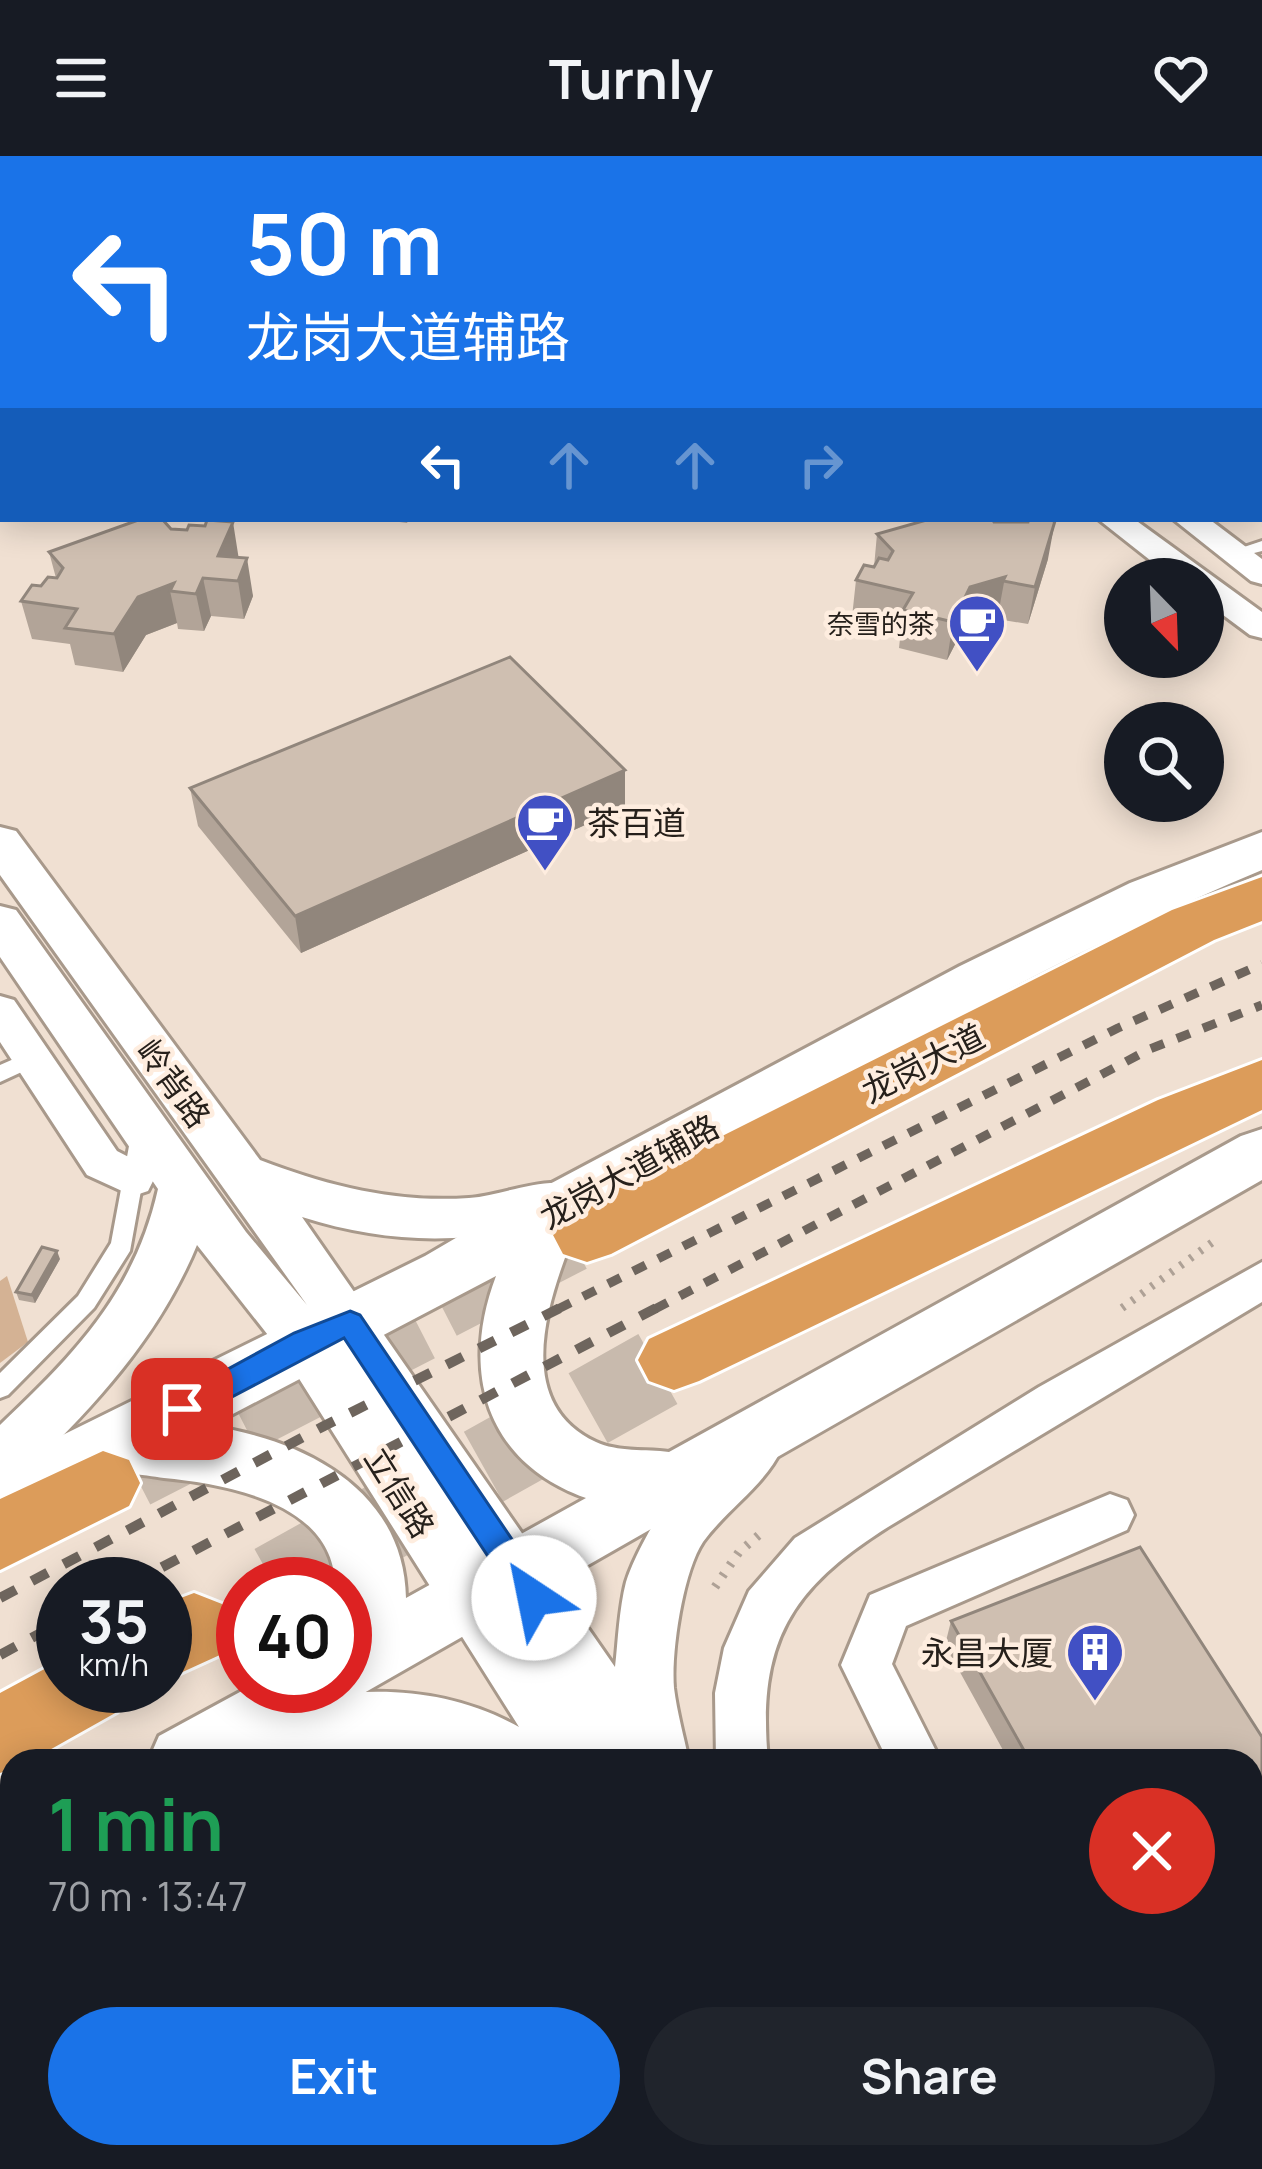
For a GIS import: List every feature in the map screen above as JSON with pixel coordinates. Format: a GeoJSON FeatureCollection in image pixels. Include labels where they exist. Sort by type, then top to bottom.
{"type":"FeatureCollection","features":[{"type":"Feature","properties":{"kind":"highway","name":"龙岗大道"},"geometry":{"type":"LineString","coordinates":[[578,1212],[1193,925],[1262,898]]}},
{"type":"Feature","properties":{"kind":"highway"},"geometry":{"type":"LineString","coordinates":[[674,1360],[1181,1117],[1262,1084]]}},
{"type":"Feature","properties":{"kind":"highway"},"geometry":{"type":"LineString","coordinates":[[0,1536],[109,1464]]}},
{"type":"Feature","properties":{"kind":"highway"},"geometry":{"type":"LineString","coordinates":[[0,1735],[40,1713]]}},
{"type":"Feature","properties":{"kind":"main road","name":"龙岗大道辅路"},"geometry":{"type":"LineString","coordinates":[[0,1498],[109,1464],[327,1332],[578,1212],[980,980],[1149,896],[1262,850]]}},
{"type":"Feature","properties":{"kind":"main road"},"geometry":{"type":"LineString","coordinates":[[372,1653],[1262,1152]]}},
{"type":"Feature","properties":{"kind":"main road"},"geometry":{"type":"LineString","coordinates":[[578,1212],[518,1300],[508,1352],[520,1408],[549,1450],[591,1471],[673,1482]]}},
{"type":"Feature","properties":{"kind":"main road"},"geometry":{"type":"LineString","coordinates":[[109,1464],[194,1450],[274,1470],[323,1494],[366,1549],[366,1557]]}},
{"type":"Feature","properties":{"kind":"main road"},"geometry":{"type":"LineString","coordinates":[[209,1749],[269,1713]]}},
{"type":"Feature","properties":{"kind":"street"},"geometry":{"type":"LineString","coordinates":[[1127,522],[1170,558]]}},
{"type":"Feature","properties":{"kind":"street"},"geometry":{"type":"LineString","coordinates":[[1195,522],[1248,550],[1262,574]]}},
{"type":"Feature","properties":{"kind":"street"},"geometry":{"type":"LineString","coordinates":[[1224,600],[1262,628]]}},
{"type":"Feature","properties":{"kind":"street","name":"岭背路"},"geometry":{"type":"LineString","coordinates":[[0,842],[185,1179],[227,1246],[327,1332]]}},
{"type":"Feature","properties":{"kind":"street","name":"岭背路"},"geometry":{"type":"LineString","coordinates":[[0,922],[185,1179]]}},
{"type":"Feature","properties":{"kind":"street"},"geometry":{"type":"LineString","coordinates":[[0,1010],[16,1066],[102,1163],[297,1197],[380,1219],[444,1223],[520,1212],[578,1212]]}},
{"type":"Feature","properties":{"kind":"street"},"geometry":{"type":"LineString","coordinates":[[0,1461],[63,1402],[152,1287],[171,1245],[185,1179]]}},
{"type":"Feature","properties":{"kind":"street"},"geometry":{"type":"LineString","coordinates":[[740,1749],[736,1714],[745,1657],[777,1589],[823,1543],[1087,1380],[1262,1280]]}},
{"type":"Feature","properties":{"kind":"street","name":"立信路"},"geometry":{"type":"LineString","coordinates":[[327,1332],[492,1585],[632,1749]]}},
{"type":"Feature","properties":{"kind":"street"},"geometry":{"type":"LineString","coordinates":[[656,1749],[643,1684],[656,1582],[678,1530],[723,1476],[800,1411]]}},
{"type":"Feature","properties":{"kind":"street"},"geometry":{"type":"LineString","coordinates":[[909,1749],[866,1665],[887,1611],[1110,1515]]}},
{"type":"Feature","properties":{"kind":"street","name":"立信路"},"geometry":{"type":"LineString","coordinates":[[492,1585],[570,1749]]}},
{"type":"Feature","properties":{"kind":"street"},"geometry":{"type":"LineString","coordinates":[[227,1749],[287,1730],[380,1718],[466,1732],[498,1749]]}},
{"type":"Feature","properties":{"kind":"lane"},"geometry":{"type":"LineString","coordinates":[[0,1388],[86,1302],[122,1245],[185,1179]]}},
{"type":"Feature","properties":{"kind":"shaded area"},"geometry":{"type":"Polygon","coordinates":[[[7,1276],[28,1342],[0,1363],[0,1281],[7,1276]]]}},
{"type":"Feature","properties":{"kind":"building"},"geometry":{"type":"Polygon","coordinates":[[[133,522],[165,522],[171,529],[187,530],[189,525],[233,522],[218,556],[247,558],[238,581],[203,578],[196,594],[170,591],[174,583],[138,597],[114,634],[65,628],[77,609],[21,601],[32,585],[57,578],[63,568],[49,552],[133,522]]]}},
{"type":"Feature","properties":{"kind":"building"},"geometry":{"type":"Polygon","coordinates":[[[919,522],[1055,522],[1035,587],[1003,581],[1005,577],[970,587],[953,622],[903,610],[913,593],[856,580],[864,565],[874,567],[879,558],[888,560],[893,551],[877,534],[919,522]]]}},
{"type":"Feature","properties":{"kind":"building"},"geometry":{"type":"Polygon","coordinates":[[[510,657],[625,770],[295,916],[190,788],[510,657]]]}},
{"type":"Feature","properties":{"kind":"building"},"geometry":{"type":"Polygon","coordinates":[[[42,1247],[57,1251],[32,1295],[16,1292],[42,1247]]]}},
{"type":"Feature","properties":{"kind":"building","name":"永昌大厦"},"geometry":{"type":"Polygon","coordinates":[[[1140,1547],[1262,1737],[1262,1749],[1023,1749],[951,1621],[1140,1547]]]}},
{"type":"Feature","properties":{"kind":"tunnel"},"geometry":{"type":"LineString","coordinates":[[443,1309],[573,1242]]}},
{"type":"Feature","properties":{"kind":"tunnel"},"geometry":{"type":"LineString","coordinates":[[132,1469],[449,1306]]}},
{"type":"Feature","properties":{"kind":"tunnel"},"geometry":{"type":"LineString","coordinates":[[322,1557],[674,1360]]}},
{"type":"Feature","properties":{"kind":"railway"},"geometry":{"type":"LineString","coordinates":[[558,1309],[1118,1028],[1262,964]]}},
{"type":"Feature","properties":{"kind":"railway"},"geometry":{"type":"LineString","coordinates":[[655,1309],[1150,1049],[1262,1005]]}},
{"type":"Feature","properties":{"kind":"railway"},"geometry":{"type":"LineString","coordinates":[[558,1309],[564,1306]]}},
{"type":"Feature","properties":{"kind":"railway"},"geometry":{"type":"LineString","coordinates":[[181,1557],[660,1306]]}},
{"type":"Feature","properties":{"kind":"railway"},"geometry":{"type":"LineString","coordinates":[[0,1598],[324,1426],[558,1309]]}},
{"type":"Feature","properties":{"kind":"railway"},"geometry":{"type":"LineString","coordinates":[[0,1655],[36,1636]]}},
{"type":"Feature","properties":{"kind":"place","name":"奈雪的茶"},"geometry":{"type":"Point","coordinates":[977,674]}},
{"type":"Feature","properties":{"kind":"place","name":"茶百道"},"geometry":{"type":"Point","coordinates":[545,873]}},
{"type":"Feature","properties":{"kind":"place","name":"永昌大厦"},"geometry":{"type":"Point","coordinates":[1095,1703]}},
{"type":"Feature","properties":{"kind":"route"},"geometry":{"type":"LineString","coordinates":[[182,1409],[350,1323],[534,1598]]}}]}
